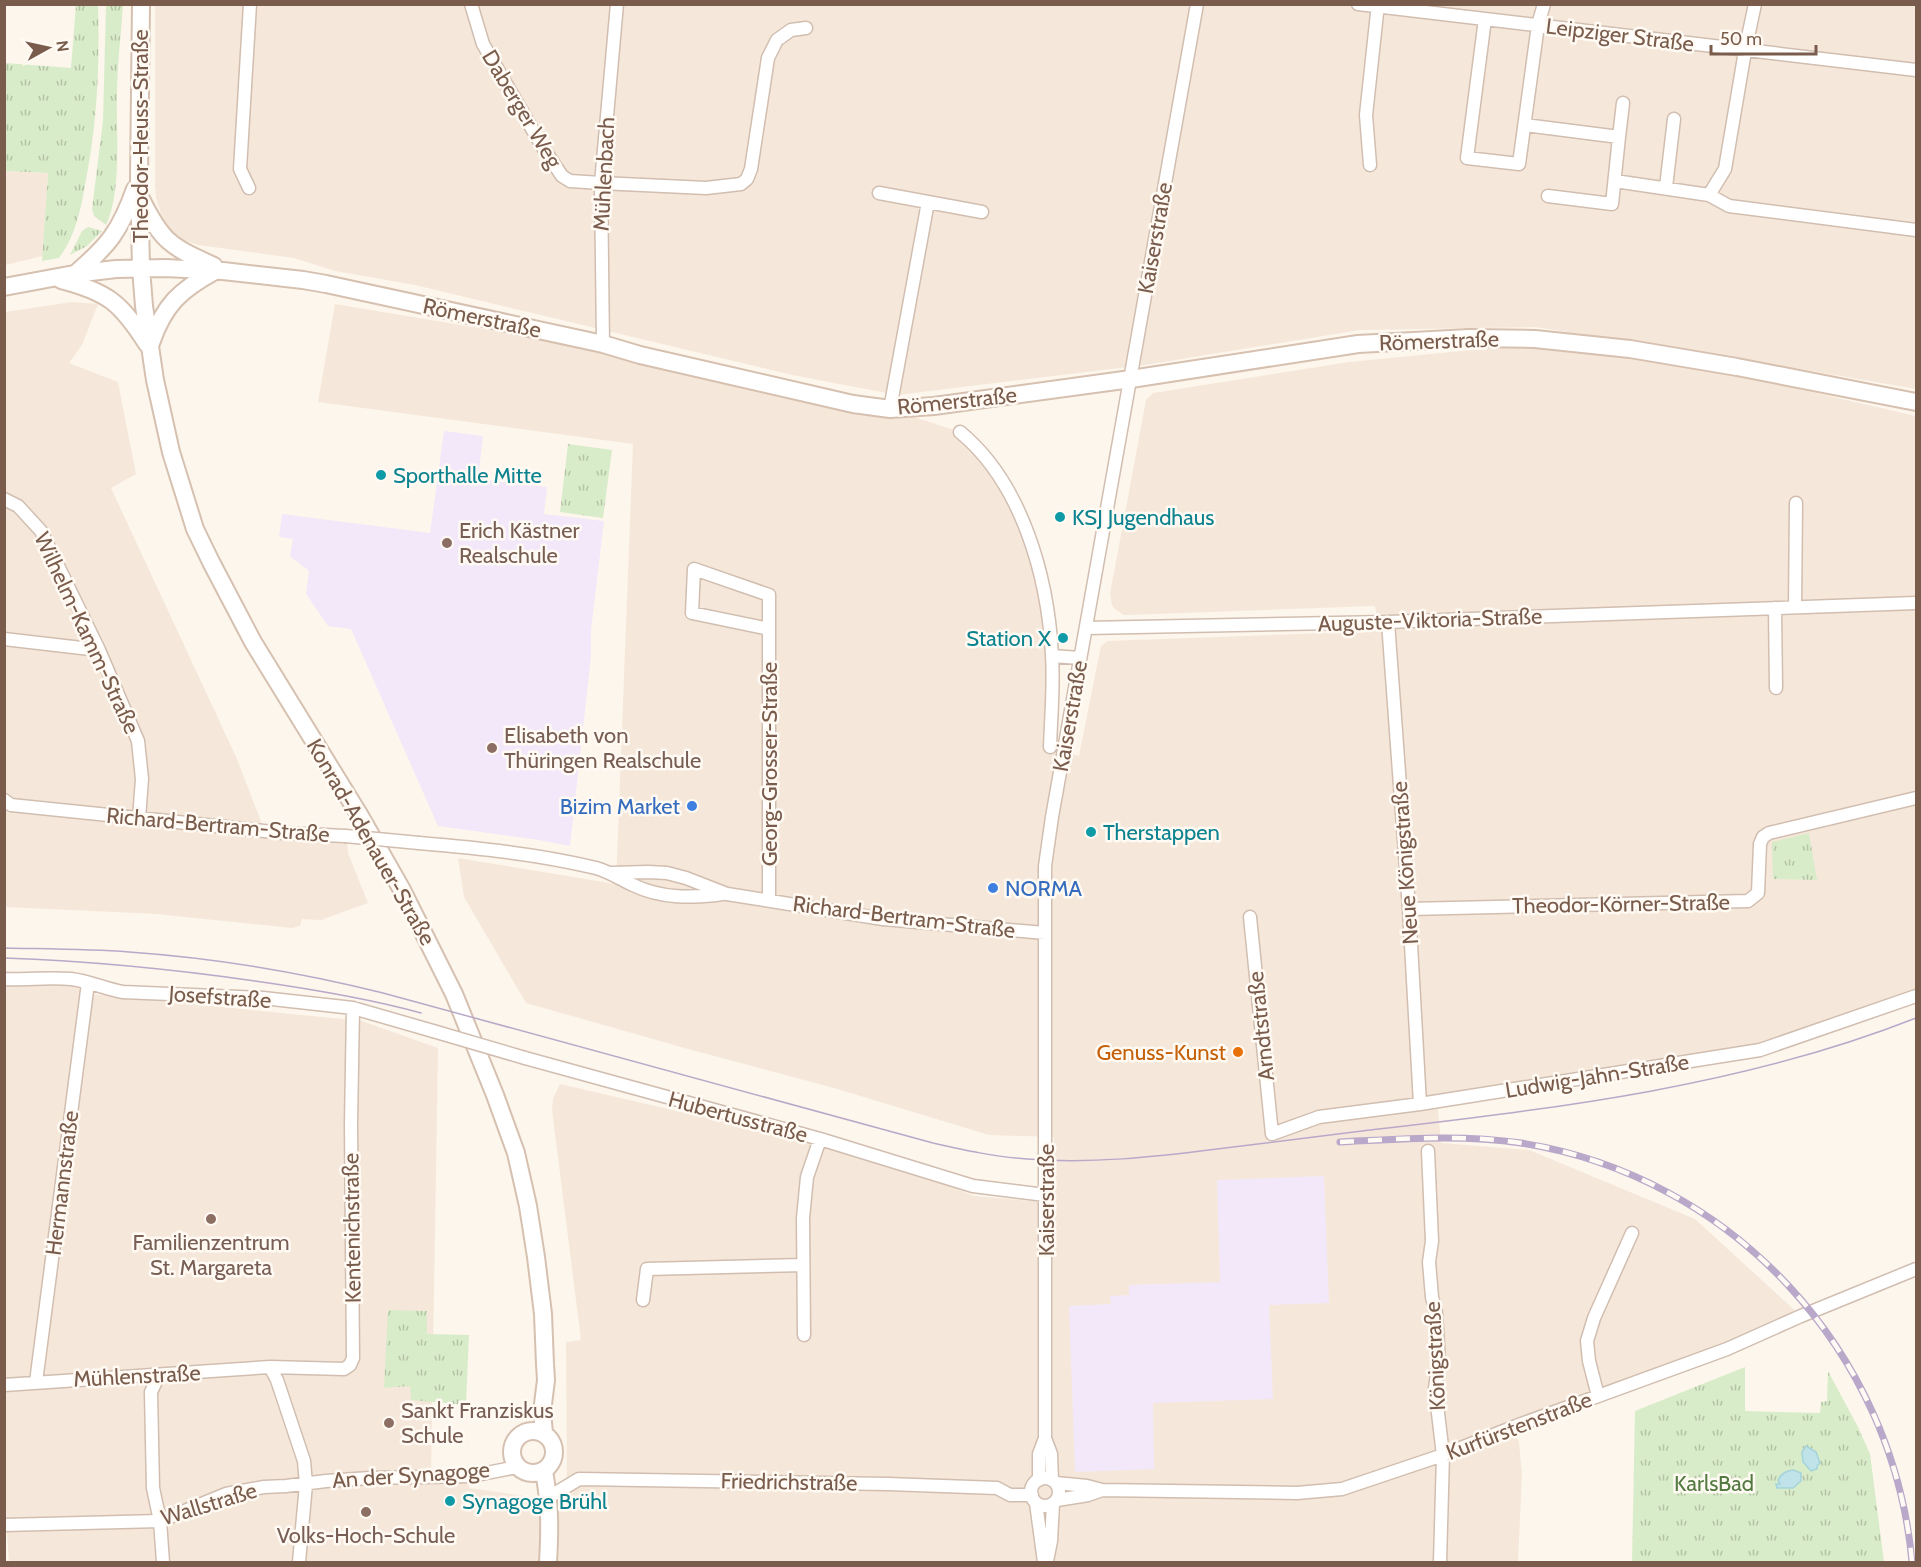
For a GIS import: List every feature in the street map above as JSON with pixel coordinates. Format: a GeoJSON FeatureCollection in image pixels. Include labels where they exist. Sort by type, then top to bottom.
{"type":"FeatureCollection","features":[{"type":"Feature","properties":{"kind":"main road","name":"Theodor-Heuss-Straße"},"geometry":{"type":"LineString","coordinates":[[141,4],[139,186],[141,268]]}},
{"type":"Feature","properties":{"kind":"main road"},"geometry":{"type":"LineString","coordinates":[[139,186],[156,227],[169,243],[219,270]]}},
{"type":"Feature","properties":{"kind":"main road"},"geometry":{"type":"LineString","coordinates":[[74,274],[98,255],[114,236],[139,186]]}},
{"type":"Feature","properties":{"kind":"main road","name":"Römerstraße"},"geometry":{"type":"LineString","coordinates":[[4,286],[74,274],[141,268],[219,270],[314,282],[603,344],[640,355],[852,404],[890,409],[934,406],[1131,379],[1358,344],[1469,338],[1535,339],[1641,351],[1917,402]]}},
{"type":"Feature","properties":{"kind":"main road","name":"Konrad-Adenauer-Straße"},"geometry":{"type":"LineString","coordinates":[[141,268],[160,408],[179,482],[199,538],[248,633],[360,816],[407,899],[454,994],[516,1153],[536,1257],[545,1347],[546,1380],[542,1412],[544,1433]]}},
{"type":"Feature","properties":{"kind":"main road"},"geometry":{"type":"LineString","coordinates":[[150,347],[161,317],[170,304],[190,286],[219,270]]}},
{"type":"Feature","properties":{"kind":"main road"},"geometry":{"type":"LineString","coordinates":[[54,278],[96,290],[113,300],[127,314],[150,347]]}},
{"type":"Feature","properties":{"kind":"main road"},"geometry":{"type":"LineString","coordinates":[[527,1431],[544,1433],[552,1442],[555,1451],[552,1462],[544,1471],[534,1474],[517,1467],[511,1453],[516,1439],[527,1431]]}},
{"type":"Feature","properties":{"kind":"main road"},"geometry":{"type":"LineString","coordinates":[[544,1471],[549,1497],[548,1563]]}},
{"type":"Feature","properties":{"kind":"street"},"geometry":{"type":"LineString","coordinates":[[249,188],[240,169],[250,4]]}},
{"type":"Feature","properties":{"kind":"street","name":"Daberger Weg"},"geometry":{"type":"LineString","coordinates":[[471,4],[483,44],[542,146],[562,176],[570,181],[706,188],[741,184],[747,179],[751,169],[768,58],[777,40],[791,30],[806,28]]}},
{"type":"Feature","properties":{"kind":"street","name":"Mühlenbach"},"geometry":{"type":"LineString","coordinates":[[603,344],[601,183],[617,4]]}},
{"type":"Feature","properties":{"kind":"street","name":"Kaiserstraße"},"geometry":{"type":"LineString","coordinates":[[1039,1480],[1039,1454],[1045,1438],[1047,856],[1052,817],[1197,4]]}},
{"type":"Feature","properties":{"kind":"street","name":"Leipziger Straße"},"geometry":{"type":"LineString","coordinates":[[1358,4],[1917,70]]}},
{"type":"Feature","properties":{"kind":"street"},"geometry":{"type":"LineString","coordinates":[[1485,19],[1467,158],[1519,164],[1538,26],[1544,4]]}},
{"type":"Feature","properties":{"kind":"street"},"geometry":{"type":"LineString","coordinates":[[1709,195],[1725,169],[1755,4]]}},
{"type":"Feature","properties":{"kind":"street"},"geometry":{"type":"LineString","coordinates":[[1370,165],[1366,114],[1378,6]]}},
{"type":"Feature","properties":{"kind":"street"},"geometry":{"type":"LineString","coordinates":[[1548,196],[1612,204],[1623,103]]}},
{"type":"Feature","properties":{"kind":"street"},"geometry":{"type":"LineString","coordinates":[[1666,187],[1674,119]]}},
{"type":"Feature","properties":{"kind":"street"},"geometry":{"type":"LineString","coordinates":[[1525,125],[1619,137]]}},
{"type":"Feature","properties":{"kind":"street"},"geometry":{"type":"LineString","coordinates":[[1615,181],[1709,195],[1729,206],[1917,230]]}},
{"type":"Feature","properties":{"kind":"street"},"geometry":{"type":"LineString","coordinates":[[879,193],[982,212]]}},
{"type":"Feature","properties":{"kind":"street"},"geometry":{"type":"LineString","coordinates":[[890,409],[928,202]]}},
{"type":"Feature","properties":{"kind":"street"},"geometry":{"type":"LineString","coordinates":[[960,432],[976,445],[999,476],[1029,532],[1046,608],[1052,656],[1050,747]]}},
{"type":"Feature","properties":{"kind":"street","name":"Wilhelm-Kamm-Straße"},"geometry":{"type":"LineString","coordinates":[[4,499],[28,514],[41,531],[99,650],[138,741],[142,779],[139,818]]}},
{"type":"Feature","properties":{"kind":"street"},"geometry":{"type":"LineString","coordinates":[[1795,607],[1796,503]]}},
{"type":"Feature","properties":{"kind":"street","name":"Georg-Grosser-Straße"},"geometry":{"type":"LineString","coordinates":[[769,629],[692,613],[694,569],[769,595],[769,629],[769,900]]}},
{"type":"Feature","properties":{"kind":"street","name":"Auguste-Viktoria-Straße"},"geometry":{"type":"LineString","coordinates":[[1086,628],[1388,622],[1917,603]]}},
{"type":"Feature","properties":{"kind":"street"},"geometry":{"type":"LineString","coordinates":[[1775,608],[1776,688]]}},
{"type":"Feature","properties":{"kind":"street","name":"Neue Königstraße"},"geometry":{"type":"LineString","coordinates":[[1388,622],[1409,909],[1420,1104]]}},
{"type":"Feature","properties":{"kind":"street"},"geometry":{"type":"LineString","coordinates":[[4,639],[99,650]]}},
{"type":"Feature","properties":{"kind":"street"},"geometry":{"type":"LineString","coordinates":[[1052,656],[1080,658]]}},
{"type":"Feature","properties":{"kind":"street","name":"Theodor-Körner-Straße"},"geometry":{"type":"LineString","coordinates":[[1409,909],[1749,902],[1758,893],[1760,844],[1768,833],[1917,798]]}},
{"type":"Feature","properties":{"kind":"street","name":"Richard-Bertram-Straße"},"geometry":{"type":"LineString","coordinates":[[4,800],[11,805],[535,856],[612,873],[667,873],[727,894],[883,919],[1045,933]]}},
{"type":"Feature","properties":{"kind":"street","name":"Richard-Bertram-Straße"},"geometry":{"type":"LineString","coordinates":[[612,873],[634,886],[659,894],[698,897],[727,894]]}},
{"type":"Feature","properties":{"kind":"street","name":"Arndtstraße"},"geometry":{"type":"LineString","coordinates":[[1250,917],[1272,1134]]}},
{"type":"Feature","properties":{"kind":"street","name":"Josefstraße"},"geometry":{"type":"LineString","coordinates":[[4,979],[30,980],[52,977],[75,980],[123,992],[263,998],[353,1008],[433,1031]]}},
{"type":"Feature","properties":{"kind":"street","name":"Hermannstraße"},"geometry":{"type":"LineString","coordinates":[[36,1382],[88,983]]}},
{"type":"Feature","properties":{"kind":"street","name":"Ludwig-Jahn-Straße"},"geometry":{"type":"LineString","coordinates":[[1272,1134],[1319,1117],[1420,1104],[1760,1050],[1917,996]]}},
{"type":"Feature","properties":{"kind":"street","name":"Kentenichstraße"},"geometry":{"type":"LineString","coordinates":[[270,1367],[344,1369],[350,1365],[353,1358],[351,1124],[353,1008]]}},
{"type":"Feature","properties":{"kind":"street","name":"Hubertusstraße"},"geometry":{"type":"LineString","coordinates":[[433,1031],[820,1139],[973,1186],[1045,1195]]}},
{"type":"Feature","properties":{"kind":"street"},"geometry":{"type":"LineString","coordinates":[[804,1335],[803,1218],[807,1177],[820,1139]]}},
{"type":"Feature","properties":{"kind":"street","name":"Königstraße"},"geometry":{"type":"LineString","coordinates":[[1428,1151],[1432,1241],[1429,1262],[1436,1313],[1439,1361],[1436,1388],[1443,1455],[1440,1563]]}},
{"type":"Feature","properties":{"kind":"street"},"geometry":{"type":"LineString","coordinates":[[1598,1396],[1589,1361],[1587,1341],[1594,1318],[1632,1233]]}},
{"type":"Feature","properties":{"kind":"street"},"geometry":{"type":"LineString","coordinates":[[643,1300],[647,1269],[803,1265]]}},
{"type":"Feature","properties":{"kind":"street","name":"Kurfürstenstraße"},"geometry":{"type":"LineString","coordinates":[[1054,1481],[1102,1490],[1297,1493],[1342,1489],[1443,1455],[1516,1425],[1727,1349],[1917,1269]]}},
{"type":"Feature","properties":{"kind":"street"},"geometry":{"type":"LineString","coordinates":[[270,1367],[277,1380],[304,1461],[306,1484],[299,1563]]}},
{"type":"Feature","properties":{"kind":"street","name":"Mühlenstraße"},"geometry":{"type":"LineString","coordinates":[[4,1385],[270,1367]]}},
{"type":"Feature","properties":{"kind":"street"},"geometry":{"type":"LineString","coordinates":[[159,1375],[151,1392],[153,1488],[160,1521],[163,1563]]}},
{"type":"Feature","properties":{"kind":"street","name":"Kaiserstraße"},"geometry":{"type":"LineString","coordinates":[[1045,1438],[1051,1454],[1054,1481]]}},
{"type":"Feature","properties":{"kind":"street","name":"An der Synagoge"},"geometry":{"type":"LineString","coordinates":[[306,1484],[370,1478],[471,1476],[517,1467]]}},
{"type":"Feature","properties":{"kind":"street"},"geometry":{"type":"LineString","coordinates":[[1048,1478],[1054,1481],[1059,1491],[1055,1502],[1051,1541],[1045,1563],[1032,1486],[1039,1480],[1048,1478]]}},
{"type":"Feature","properties":{"kind":"street","name":"Friedrichstraße"},"geometry":{"type":"LineString","coordinates":[[549,1497],[579,1479],[929,1485],[997,1488],[1010,1494],[1034,1499]]}},
{"type":"Feature","properties":{"kind":"street","name":"Wallstraße"},"geometry":{"type":"LineString","coordinates":[[4,1525],[160,1521],[226,1494],[264,1487],[306,1484]]}},
{"type":"Feature","properties":{"kind":"street","name":"Kurfürstenstraße"},"geometry":{"type":"LineString","coordinates":[[1055,1502],[1102,1490]]}},
{"type":"Feature","properties":{"kind":"street"},"geometry":{"type":"LineString","coordinates":[[1034,1499],[1045,1506],[1055,1502]]}},
{"type":"Feature","properties":{"kind":"shaded area"},"geometry":{"type":"Polygon","coordinates":[[[155,5],[1916,5],[1916,389],[1535,327],[1360,330],[1145,365],[897,395],[792,375],[415,285],[335,271],[294,258],[198,245],[180,239],[161,214],[156,198],[155,5]]]}},
{"type":"Feature","properties":{"kind":"shaded area"},"geometry":{"type":"Polygon","coordinates":[[[5,171],[48,173],[43,256],[5,265],[5,171]]]}},
{"type":"Feature","properties":{"kind":"shaded area"},"geometry":{"type":"Polygon","coordinates":[[[72,302],[98,304],[82,345],[69,363],[118,382],[136,474],[111,488],[237,759],[262,824],[346,830],[348,853],[368,903],[321,920],[302,919],[300,926],[292,928],[156,914],[5,907],[5,312],[72,302]]]}},
{"type":"Feature","properties":{"kind":"shaded area"},"geometry":{"type":"Polygon","coordinates":[[[335,304],[640,355],[890,409],[960,432],[976,445],[1029,533],[1052,656],[1050,747],[1079,756],[1101,646],[1108,641],[1379,631],[1375,606],[1129,615],[1124,615],[1115,609],[1110,594],[1146,400],[1153,393],[1349,362],[1535,344],[1738,375],[1916,416],[1916,996],[1760,1050],[1437,1098],[1441,1143],[1529,1150],[1695,1219],[1801,1316],[1509,1423],[1519,1442],[1522,1474],[1518,1562],[9,1562],[6,1518],[4,1518],[4,984],[57,983],[75,985],[93,994],[362,1021],[438,1048],[431,1477],[471,1476],[469,1488],[567,1502],[566,1342],[581,1340],[552,1110],[553,1099],[560,1084],[807,1141],[932,1179],[974,1196],[1054,1203],[1054,1137],[989,1135],[834,1088],[526,1003],[464,897],[458,858],[616,884],[633,444],[318,402],[335,304]]]}},
{"type":"Feature","properties":{"kind":"shaded area"},"geometry":{"type":"Polygon","coordinates":[[[444,431],[483,436],[478,479],[547,487],[544,514],[604,521],[570,846],[438,826],[351,629],[328,626],[306,594],[309,571],[290,556],[293,539],[279,537],[282,514],[430,533],[444,431]]]}},
{"type":"Feature","properties":{"kind":"shaded area"},"geometry":{"type":"Polygon","coordinates":[[[1324,1176],[1329,1303],[1269,1305],[1273,1399],[1153,1403],[1154,1469],[1075,1472],[1069,1306],[1111,1304],[1110,1296],[1129,1295],[1129,1285],[1220,1282],[1217,1180],[1324,1176]]]}},
{"type":"Feature","properties":{"kind":"green space"},"geometry":{"type":"Polygon","coordinates":[[[76,5],[98,5],[98,73],[95,118],[82,203],[74,231],[59,258],[42,261],[48,173],[5,171],[5,63],[71,68],[76,5]]]}},
{"type":"Feature","properties":{"kind":"green space"},"geometry":{"type":"Polygon","coordinates":[[[106,5],[123,5],[117,85],[116,179],[111,212],[106,225],[94,216],[92,209],[103,120],[106,5]]]}},
{"type":"Feature","properties":{"kind":"green space"},"geometry":{"type":"Polygon","coordinates":[[[88,227],[102,231],[87,246],[70,255],[82,231],[88,227]]]}},
{"type":"Feature","properties":{"kind":"green space"},"geometry":{"type":"Polygon","coordinates":[[[568,444],[612,450],[603,518],[560,512],[568,444]]]}},
{"type":"Feature","properties":{"kind":"green space"},"geometry":{"type":"Polygon","coordinates":[[[1809,833],[1817,880],[1773,879],[1772,842],[1809,833]]]}},
{"type":"Feature","properties":{"kind":"green space"},"geometry":{"type":"Polygon","coordinates":[[[388,1310],[427,1311],[427,1334],[469,1335],[466,1405],[411,1400],[410,1386],[384,1388],[388,1310]]]}},
{"type":"Feature","properties":{"kind":"green space","name":"KarlsBad"},"geometry":{"type":"Polygon","coordinates":[[[1745,1367],[1745,1411],[1820,1413],[1821,1402],[1827,1401],[1828,1371],[1870,1454],[1884,1562],[1632,1562],[1635,1411],[1745,1367]]]}},
{"type":"Feature","properties":{"kind":"water"},"geometry":{"type":"Polygon","coordinates":[[[1806,1446],[1816,1452],[1820,1463],[1817,1469],[1811,1471],[1803,1462],[1802,1452],[1806,1446]]]}},
{"type":"Feature","properties":{"kind":"water"},"geometry":{"type":"Polygon","coordinates":[[[1793,1470],[1801,1473],[1801,1481],[1793,1488],[1777,1488],[1776,1484],[1780,1484],[1778,1480],[1781,1476],[1793,1470]]]}},
{"type":"Feature","properties":{"kind":"tram line"},"geometry":{"type":"LineString","coordinates":[[4,948],[98,950],[161,955],[225,962],[320,979],[383,993],[933,1143],[1003,1157],[1051,1160],[1099,1160],[1170,1155],[1573,1104],[1712,1079],[1781,1062],[1849,1042],[1916,1018]]}},
{"type":"Feature","properties":{"kind":"tram line"},"geometry":{"type":"LineString","coordinates":[[4,958],[98,963],[224,977],[339,994],[421,1013]]}},
{"type":"Feature","properties":{"kind":"railway"},"geometry":{"type":"LineString","coordinates":[[1340,1142],[1453,1138],[1521,1143],[1598,1162],[1668,1193],[1732,1234],[1788,1286],[1836,1345],[1873,1412],[1898,1485],[1912,1562]]}},
{"type":"Feature","properties":{"kind":"place","name":"Sporthalle Mitte"},"geometry":{"type":"Point","coordinates":[381,475]}},
{"type":"Feature","properties":{"kind":"place","name":"KSJ Jugendhaus"},"geometry":{"type":"Point","coordinates":[1060,517]}},
{"type":"Feature","properties":{"kind":"place","name":"Erich Kästner Realschule"},"geometry":{"type":"Point","coordinates":[447,543]}},
{"type":"Feature","properties":{"kind":"place","name":"Station X"},"geometry":{"type":"Point","coordinates":[1063,638]}},
{"type":"Feature","properties":{"kind":"place","name":"Elisabeth von Thüringen Realschule"},"geometry":{"type":"Point","coordinates":[492,748]}},
{"type":"Feature","properties":{"kind":"place","name":"Bizim Market"},"geometry":{"type":"Point","coordinates":[692,806]}},
{"type":"Feature","properties":{"kind":"place","name":"Therstappen"},"geometry":{"type":"Point","coordinates":[1091,832]}},
{"type":"Feature","properties":{"kind":"place","name":"NORMA"},"geometry":{"type":"Point","coordinates":[993,888]}},
{"type":"Feature","properties":{"kind":"place","name":"Genuss-Kunst"},"geometry":{"type":"Point","coordinates":[1238,1052]}},
{"type":"Feature","properties":{"kind":"place","name":"Familienzentrum St. Margareta"},"geometry":{"type":"Point","coordinates":[211,1219]}},
{"type":"Feature","properties":{"kind":"place","name":"Sankt Franziskus Schule"},"geometry":{"type":"Point","coordinates":[389,1423]}},
{"type":"Feature","properties":{"kind":"place","name":"Synagoge Brühl"},"geometry":{"type":"Point","coordinates":[450,1501]}},
{"type":"Feature","properties":{"kind":"place","name":"Volks-Hoch-Schule"},"geometry":{"type":"Point","coordinates":[366,1512]}}]}
